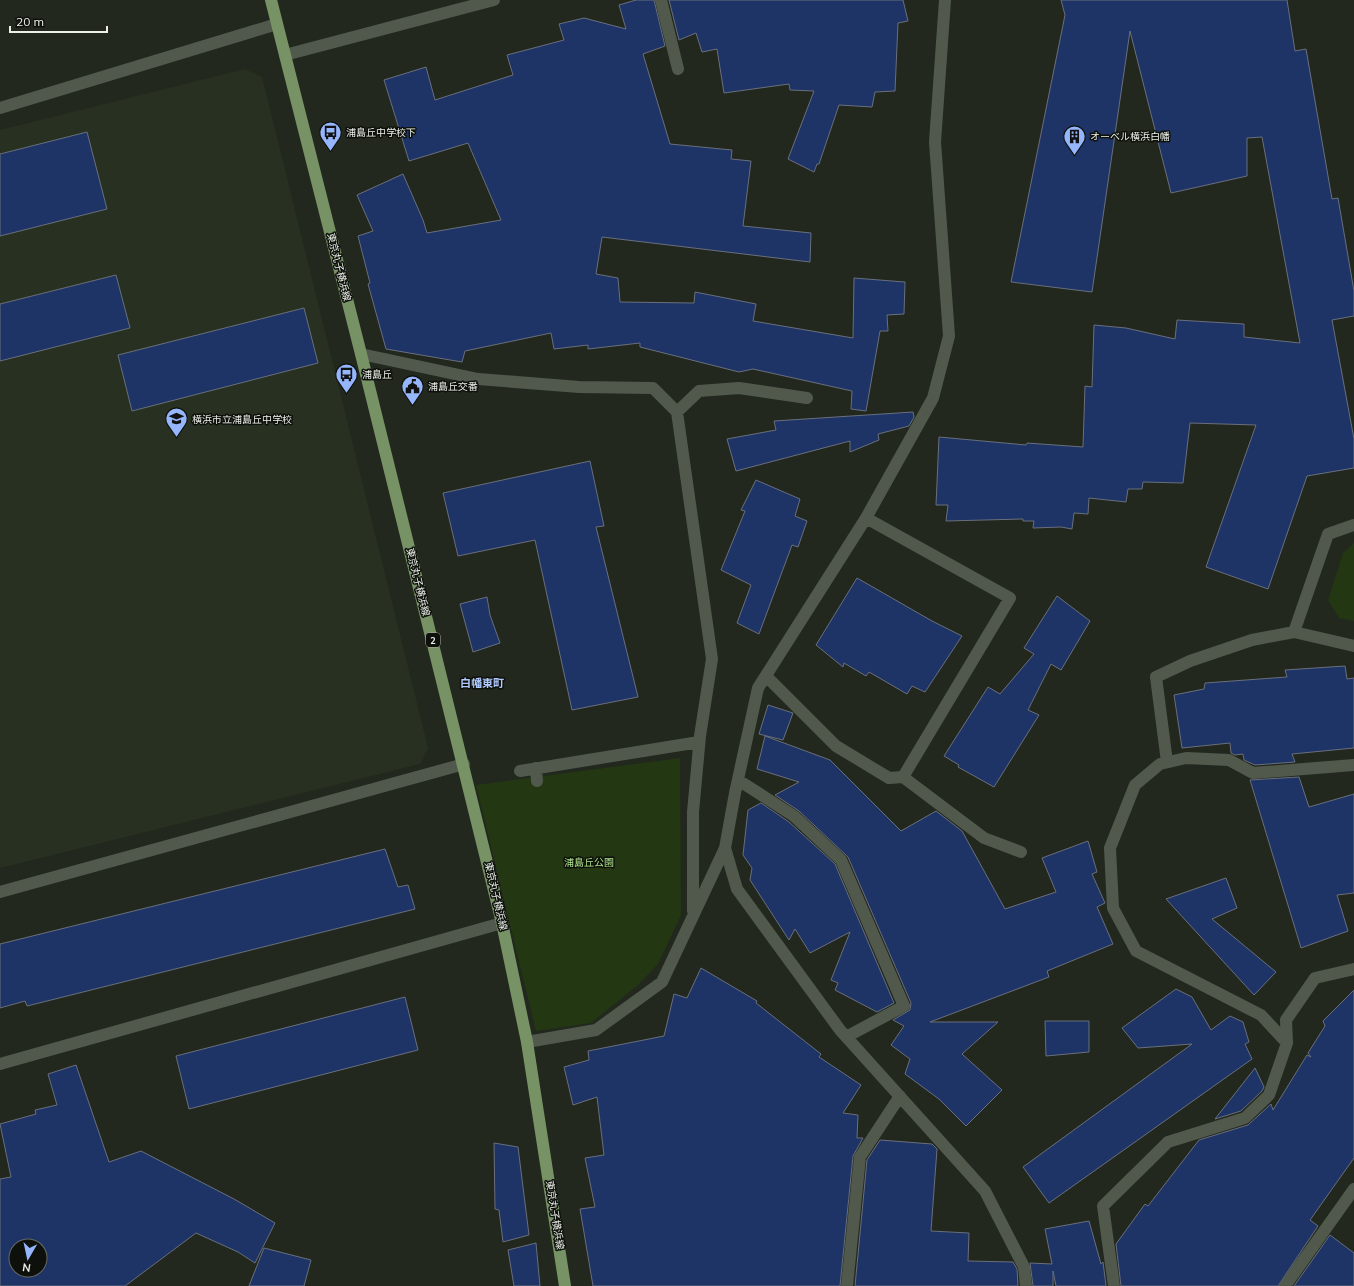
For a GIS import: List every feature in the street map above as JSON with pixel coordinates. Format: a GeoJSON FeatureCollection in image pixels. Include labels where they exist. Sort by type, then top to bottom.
{"type":"FeatureCollection","features":[{"type":"Feature","properties":{"kind":"main road","name":"東京丸子横浜線"},"geometry":{"type":"LineString","coordinates":[[271,0],[464,764],[502,923],[527,1042],[565,1286]]}},
{"type":"Feature","properties":{"kind":"street"},"geometry":{"type":"LineString","coordinates":[[285,55],[494,0]]}},
{"type":"Feature","properties":{"kind":"street"},"geometry":{"type":"LineString","coordinates":[[661,0],[678,69]]}},
{"type":"Feature","properties":{"kind":"street"},"geometry":{"type":"LineString","coordinates":[[527,1042],[596,1030],[662,982],[725,848],[758,688],[866,518],[933,398],[949,336],[935,142],[946,0]]}},
{"type":"Feature","properties":{"kind":"street"},"geometry":{"type":"LineString","coordinates":[[0,108],[277,24]]}},
{"type":"Feature","properties":{"kind":"street"},"geometry":{"type":"LineString","coordinates":[[361,354],[478,379],[579,387],[653,388],[677,412],[712,659],[699,742],[693,812],[693,915]]}},
{"type":"Feature","properties":{"kind":"street"},"geometry":{"type":"LineString","coordinates":[[677,412],[699,391],[739,388],[807,398]]}},
{"type":"Feature","properties":{"kind":"street"},"geometry":{"type":"LineString","coordinates":[[866,518],[1010,598],[903,777]]}},
{"type":"Feature","properties":{"kind":"street"},"geometry":{"type":"LineString","coordinates":[[1294,632],[1328,534],[1354,525]]}},
{"type":"Feature","properties":{"kind":"street"},"geometry":{"type":"LineString","coordinates":[[1167,762],[1156,677],[1190,661],[1252,640],[1294,632],[1354,646]]}},
{"type":"Feature","properties":{"kind":"street"},"geometry":{"type":"LineString","coordinates":[[766,676],[836,746],[889,778],[903,777],[984,838],[1021,852]]}},
{"type":"Feature","properties":{"kind":"street"},"geometry":{"type":"LineString","coordinates":[[520,771],[699,742]]}},
{"type":"Feature","properties":{"kind":"street"},"geometry":{"type":"LineString","coordinates":[[1287,1043],[1261,1014],[1136,951],[1113,908],[1110,848],[1135,785],[1160,764],[1186,758],[1229,760],[1253,773],[1354,765]]}},
{"type":"Feature","properties":{"kind":"street"},"geometry":{"type":"LineString","coordinates":[[0,892],[464,764]]}},
{"type":"Feature","properties":{"kind":"street"},"geometry":{"type":"LineString","coordinates":[[536,768],[537,781]]}},
{"type":"Feature","properties":{"kind":"street"},"geometry":{"type":"LineString","coordinates":[[738,780],[794,816],[841,860],[904,1006],[846,1037]]}},
{"type":"Feature","properties":{"kind":"street"},"geometry":{"type":"LineString","coordinates":[[725,848],[737,889],[846,1037],[985,1191],[1024,1267],[1026,1286]]}},
{"type":"Feature","properties":{"kind":"street"},"geometry":{"type":"LineString","coordinates":[[0,1064],[502,923]]}},
{"type":"Feature","properties":{"kind":"street"},"geometry":{"type":"LineString","coordinates":[[1114,1286],[1103,1206],[1168,1142],[1245,1118],[1269,1095],[1287,1043],[1286,1020],[1315,978],[1354,969]]}},
{"type":"Feature","properties":{"kind":"street"},"geometry":{"type":"LineString","coordinates":[[847,1286],[860,1157],[900,1096]]}},
{"type":"Feature","properties":{"kind":"street"},"geometry":{"type":"LineString","coordinates":[[1285,1286],[1354,1189]]}},
{"type":"Feature","properties":{"kind":"shaded area","name":"横浜市立浦島丘中学校"},"geometry":{"type":"Polygon","coordinates":[[[245,69],[262,77],[428,748],[420,764],[0,868],[0,130],[245,69]]]}},
{"type":"Feature","properties":{"kind":"green space"},"geometry":{"type":"Polygon","coordinates":[[[1354,543],[1354,621],[1339,618],[1328,600],[1343,553],[1354,543]]]}},
{"type":"Feature","properties":{"kind":"green space","name":"浦島丘公園"},"geometry":{"type":"Polygon","coordinates":[[[680,758],[681,915],[658,964],[637,986],[591,1023],[536,1031],[476,785],[680,758]]]}},
{"type":"Feature","properties":{"kind":"building"},"geometry":{"type":"Polygon","coordinates":[[[636,0],[654,0],[665,46],[643,54],[670,144],[732,150],[731,159],[751,161],[743,226],[811,233],[810,262],[602,237],[596,274],[618,278],[620,302],[694,303],[695,292],[756,304],[753,321],[853,338],[854,278],[905,282],[904,314],[887,315],[888,331],[880,331],[866,411],[851,409],[852,391],[753,369],[739,372],[640,347],[640,343],[588,349],[588,345],[554,349],[551,333],[465,351],[462,362],[386,349],[368,284],[370,283],[358,236],[373,231],[357,195],[403,174],[427,233],[501,220],[468,143],[409,161],[384,80],[426,67],[435,100],[513,75],[507,55],[564,40],[559,24],[584,18],[626,29],[619,5],[636,0]]]}},
{"type":"Feature","properties":{"kind":"building"},"geometry":{"type":"Polygon","coordinates":[[[669,0],[903,0],[908,21],[898,23],[895,91],[875,92],[872,107],[839,105],[819,164],[817,164],[814,172],[788,159],[814,91],[790,90],[789,84],[724,93],[717,49],[702,52],[696,33],[679,40],[669,0]]]}},
{"type":"Feature","properties":{"kind":"building"},"geometry":{"type":"Polygon","coordinates":[[[1061,0],[1287,0],[1295,51],[1306,49],[1332,199],[1338,198],[1354,291],[1354,316],[1332,320],[1354,439],[1354,468],[1307,476],[1268,589],[1206,567],[1256,425],[1190,423],[1183,483],[1143,482],[1142,489],[1128,489],[1126,502],[1089,498],[1088,514],[1074,513],[1072,529],[1061,527],[1033,528],[1034,521],[1023,521],[1023,519],[946,521],[948,505],[936,505],[939,437],[1026,445],[1027,443],[1083,447],[1085,386],[1092,387],[1094,325],[1126,328],[1175,339],[1177,320],[1244,324],[1244,337],[1300,343],[1262,137],[1247,138],[1247,176],[1171,193],[1130,31],[1092,292],[1011,282],[1065,15],[1061,0]]]}},
{"type":"Feature","properties":{"kind":"building"},"geometry":{"type":"Polygon","coordinates":[[[87,132],[107,209],[0,236],[0,154],[87,132]]]}},
{"type":"Feature","properties":{"kind":"building"},"geometry":{"type":"Polygon","coordinates":[[[116,275],[130,328],[0,361],[0,304],[116,275]]]}},
{"type":"Feature","properties":{"kind":"building"},"geometry":{"type":"Polygon","coordinates":[[[304,308],[318,363],[132,411],[118,355],[304,308]]]}},
{"type":"Feature","properties":{"kind":"building"},"geometry":{"type":"Polygon","coordinates":[[[913,412],[914,417],[909,426],[878,434],[879,440],[850,452],[850,441],[736,471],[727,439],[776,430],[774,421],[913,412]]]}},
{"type":"Feature","properties":{"kind":"building"},"geometry":{"type":"Polygon","coordinates":[[[590,461],[604,526],[596,527],[638,697],[572,710],[535,540],[458,556],[443,493],[590,461]]]}},
{"type":"Feature","properties":{"kind":"building"},"geometry":{"type":"Polygon","coordinates":[[[756,480],[800,499],[795,516],[807,521],[798,547],[792,545],[759,634],[737,623],[751,585],[721,570],[745,511],[741,510],[756,480]]]}},
{"type":"Feature","properties":{"kind":"building"},"geometry":{"type":"Polygon","coordinates":[[[857,578],[932,621],[962,636],[925,692],[912,686],[907,694],[869,672],[866,676],[844,663],[843,667],[816,645],[857,578]]]}},
{"type":"Feature","properties":{"kind":"building"},"geometry":{"type":"Polygon","coordinates":[[[1057,596],[1090,621],[1061,670],[1051,664],[1028,710],[1039,715],[994,787],[958,767],[959,765],[944,756],[988,687],[1000,694],[1034,654],[1024,648],[1057,596]]]}},
{"type":"Feature","properties":{"kind":"building"},"geometry":{"type":"Polygon","coordinates":[[[487,597],[490,615],[500,643],[473,652],[460,604],[487,597]]]}},
{"type":"Feature","properties":{"kind":"building"},"geometry":{"type":"Polygon","coordinates":[[[1345,666],[1347,679],[1354,678],[1354,748],[1292,754],[1295,762],[1255,765],[1244,760],[1243,754],[1235,755],[1231,753],[1230,743],[1182,748],[1174,695],[1204,689],[1205,683],[1287,677],[1285,670],[1345,666]]]}},
{"type":"Feature","properties":{"kind":"building"},"geometry":{"type":"Polygon","coordinates":[[[768,705],[793,713],[783,740],[759,734],[768,705]]]}},
{"type":"Feature","properties":{"kind":"building"},"geometry":{"type":"Polygon","coordinates":[[[765,736],[830,760],[901,831],[936,811],[962,831],[1005,909],[1056,892],[1042,858],[1088,841],[1097,872],[1092,874],[1105,903],[1097,907],[1113,944],[1047,971],[1049,977],[930,1022],[998,1022],[962,1054],[1002,1090],[966,1126],[939,1099],[905,1074],[910,1059],[891,1045],[904,1026],[893,1020],[910,1010],[911,1003],[848,857],[799,811],[775,795],[799,782],[757,769],[765,736]]]}},
{"type":"Feature","properties":{"kind":"building"},"geometry":{"type":"Polygon","coordinates":[[[1299,777],[1309,807],[1354,794],[1354,893],[1337,895],[1348,931],[1301,948],[1250,780],[1299,777]]]}},
{"type":"Feature","properties":{"kind":"building"},"geometry":{"type":"Polygon","coordinates":[[[761,803],[789,822],[835,864],[894,1003],[877,1012],[835,990],[838,983],[831,980],[850,932],[810,953],[795,929],[789,940],[750,880],[752,868],[743,855],[748,810],[761,803]]]}},
{"type":"Feature","properties":{"kind":"building"},"geometry":{"type":"Polygon","coordinates":[[[385,849],[398,887],[408,885],[415,909],[27,1006],[25,1001],[0,1008],[0,944],[385,849]]]}},
{"type":"Feature","properties":{"kind":"building"},"geometry":{"type":"Polygon","coordinates":[[[1226,878],[1237,908],[1212,919],[1276,972],[1254,995],[1166,899],[1226,878]]]}},
{"type":"Feature","properties":{"kind":"building"},"geometry":{"type":"Polygon","coordinates":[[[701,968],[757,1001],[756,1003],[821,1054],[819,1057],[861,1085],[843,1113],[858,1115],[857,1138],[863,1138],[853,1156],[840,1286],[593,1286],[580,1209],[595,1207],[585,1158],[604,1155],[597,1097],[573,1105],[564,1067],[589,1060],[588,1051],[664,1036],[674,994],[687,998],[701,968]]]}},
{"type":"Feature","properties":{"kind":"building"},"geometry":{"type":"Polygon","coordinates":[[[1176,989],[1192,997],[1211,1030],[1230,1016],[1243,1022],[1249,1042],[1245,1044],[1252,1059],[1049,1203],[1023,1167],[1192,1044],[1138,1048],[1122,1028],[1176,989]]]}},
{"type":"Feature","properties":{"kind":"building"},"geometry":{"type":"Polygon","coordinates":[[[1354,990],[1354,1158],[1310,1220],[1318,1226],[1278,1286],[1121,1286],[1116,1244],[1145,1204],[1148,1206],[1199,1140],[1248,1125],[1271,1104],[1273,1110],[1307,1055],[1311,1057],[1308,1053],[1325,1026],[1323,1021],[1354,990]]]}},
{"type":"Feature","properties":{"kind":"building"},"geometry":{"type":"Polygon","coordinates":[[[405,997],[418,1050],[189,1109],[176,1056],[405,997]]]}},
{"type":"Feature","properties":{"kind":"building"},"geometry":{"type":"Polygon","coordinates":[[[1045,1021],[1089,1021],[1089,1052],[1046,1056],[1045,1021]]]}},
{"type":"Feature","properties":{"kind":"building"},"geometry":{"type":"Polygon","coordinates":[[[76,1065],[109,1162],[141,1151],[234,1199],[275,1223],[255,1263],[238,1252],[196,1233],[125,1286],[0,1286],[0,1179],[11,1177],[0,1124],[36,1114],[35,1110],[57,1105],[48,1074],[76,1065]]]}},
{"type":"Feature","properties":{"kind":"building"},"geometry":{"type":"Polygon","coordinates":[[[1255,1068],[1264,1087],[1262,1091],[1241,1111],[1215,1119],[1255,1068]]]}},
{"type":"Feature","properties":{"kind":"building"},"geometry":{"type":"Polygon","coordinates":[[[880,1140],[932,1144],[937,1149],[931,1231],[969,1233],[968,1261],[1013,1262],[1017,1269],[1018,1286],[855,1286],[867,1160],[880,1140]]]}},
{"type":"Feature","properties":{"kind":"building"},"geometry":{"type":"Polygon","coordinates":[[[494,1143],[518,1147],[529,1235],[503,1242],[499,1210],[495,1209],[494,1143]]]}},
{"type":"Feature","properties":{"kind":"building"},"geometry":{"type":"Polygon","coordinates":[[[1089,1221],[1101,1264],[1103,1262],[1106,1286],[1056,1286],[1053,1271],[1053,1286],[1033,1286],[1030,1263],[1052,1264],[1045,1229],[1089,1221]]]}},
{"type":"Feature","properties":{"kind":"building"},"geometry":{"type":"Polygon","coordinates":[[[1330,1235],[1354,1253],[1354,1286],[1294,1286],[1330,1235]]]}},
{"type":"Feature","properties":{"kind":"building"},"geometry":{"type":"Polygon","coordinates":[[[536,1243],[540,1286],[514,1286],[508,1250],[536,1243]]]}},
{"type":"Feature","properties":{"kind":"building"},"geometry":{"type":"Polygon","coordinates":[[[264,1248],[311,1260],[304,1286],[249,1286],[264,1248]]]}},
{"type":"Feature","properties":{"kind":"place","name":"浦島丘中学校下"},"geometry":{"type":"Point","coordinates":[330,152]}},
{"type":"Feature","properties":{"kind":"place","name":"オーベル横浜白幡"},"geometry":{"type":"Point","coordinates":[1074,156]}},
{"type":"Feature","properties":{"kind":"place","name":"浦島丘"},"geometry":{"type":"Point","coordinates":[347,394]}},
{"type":"Feature","properties":{"kind":"place","name":"浦島丘交番"},"geometry":{"type":"Point","coordinates":[413,406]}},
{"type":"Feature","properties":{"kind":"place","name":"横浜市立浦島丘中学校"},"geometry":{"type":"Point","coordinates":[176,438]}},
{"type":"Feature","properties":{"kind":"district","name":"白幡東町"},"geometry":{"type":"Point","coordinates":[482,683]}}]}
